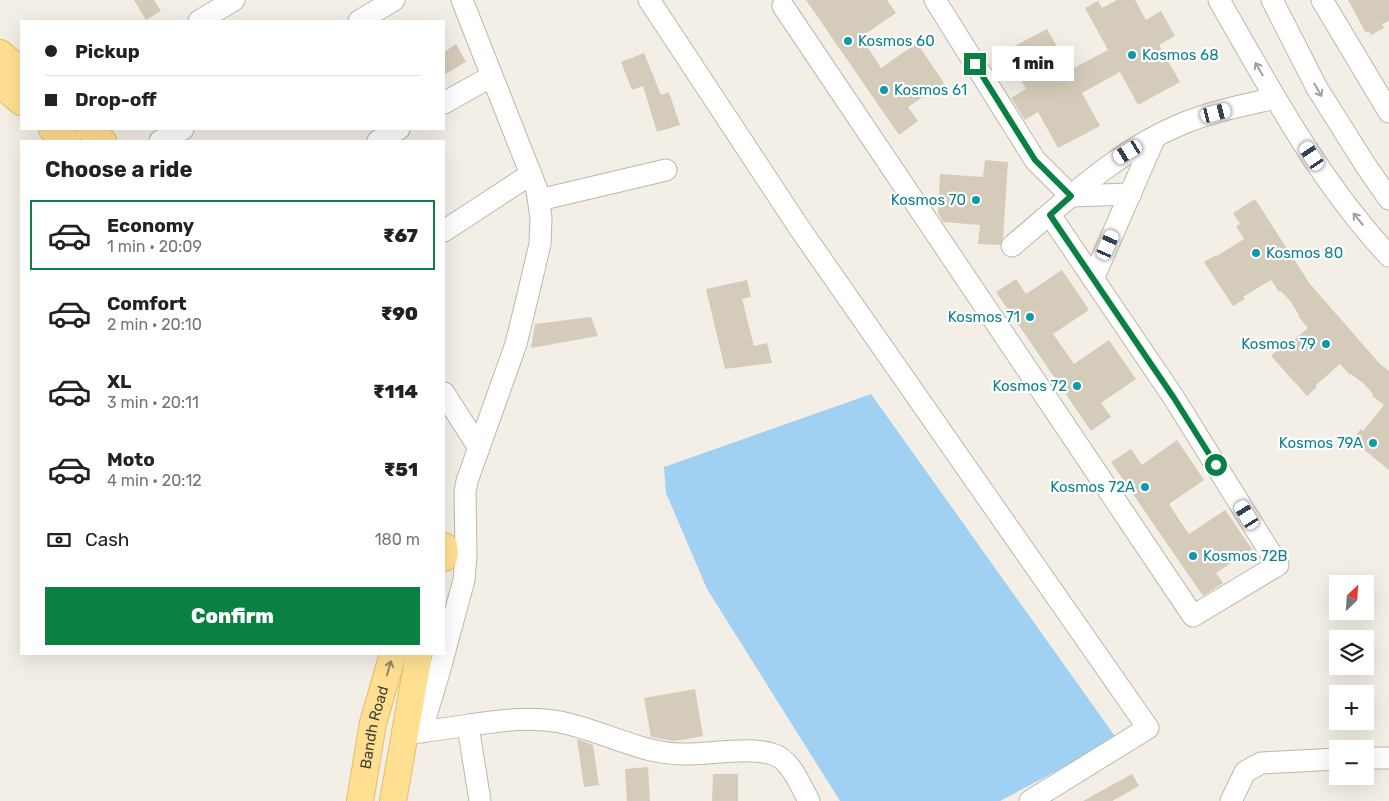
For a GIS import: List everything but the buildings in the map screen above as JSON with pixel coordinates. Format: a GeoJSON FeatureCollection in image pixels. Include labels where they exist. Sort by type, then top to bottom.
{"type":"FeatureCollection","features":[{"type":"Feature","properties":{"kind":"main road"},"geometry":{"type":"LineString","coordinates":[[0,53],[20,70]]}},
{"type":"Feature","properties":{"kind":"main road"},"geometry":{"type":"LineString","coordinates":[[0,83],[20,101]]}},
{"type":"Feature","properties":{"kind":"main road"},"geometry":{"type":"LineString","coordinates":[[53,130],[66,140]]}},
{"type":"Feature","properties":{"kind":"main road"},"geometry":{"type":"LineString","coordinates":[[90,130],[103,140]]}},
{"type":"Feature","properties":{"kind":"main road","name":"Bandh Road"},"geometry":{"type":"LineString","coordinates":[[359,799],[373,723],[393,655]]}},
{"type":"Feature","properties":{"kind":"main road","name":"Bandh Road"},"geometry":{"type":"LineString","coordinates":[[393,798],[412,733],[419,655]]}},
{"type":"Feature","properties":{"kind":"main road"},"geometry":{"type":"LineString","coordinates":[[359,799],[393,798]]}},
{"type":"Feature","properties":{"kind":"street"},"geometry":{"type":"LineString","coordinates":[[201,20],[234,0]]}},
{"type":"Feature","properties":{"kind":"street"},"geometry":{"type":"LineString","coordinates":[[361,20],[394,0]]}},
{"type":"Feature","properties":{"kind":"street"},"geometry":{"type":"LineString","coordinates":[[445,641],[461,597],[466,556],[465,492],[516,344],[540,244],[541,218],[537,190],[462,0]]}},
{"type":"Feature","properties":{"kind":"street"},"geometry":{"type":"LineString","coordinates":[[649,0],[800,230],[1148,728],[1030,801]]}},
{"type":"Feature","properties":{"kind":"street"},"geometry":{"type":"LineString","coordinates":[[935,0],[1035,160],[1071,196],[1131,194]]}},
{"type":"Feature","properties":{"kind":"street"},"geometry":{"type":"LineString","coordinates":[[1219,0],[1275,98],[1333,187],[1388,254]]}},
{"type":"Feature","properties":{"kind":"street"},"geometry":{"type":"LineString","coordinates":[[1322,0],[1389,112]]}},
{"type":"Feature","properties":{"kind":"street"},"geometry":{"type":"LineString","coordinates":[[1278,2],[1317,88],[1389,199]]}},
{"type":"Feature","properties":{"kind":"street"},"geometry":{"type":"LineString","coordinates":[[783,6],[1193,616],[1278,565],[1174,398],[1050,215]]}},
{"type":"Feature","properties":{"kind":"street"},"geometry":{"type":"LineString","coordinates":[[445,102],[492,76]]}},
{"type":"Feature","properties":{"kind":"street"},"geometry":{"type":"LineString","coordinates":[[1012,246],[1116,159],[1155,137],[1200,116],[1275,98]]}},
{"type":"Feature","properties":{"kind":"street"},"geometry":{"type":"LineString","coordinates":[[162,140],[181,130]]}},
{"type":"Feature","properties":{"kind":"street"},"geometry":{"type":"LineString","coordinates":[[380,140],[397,130]]}},
{"type":"Feature","properties":{"kind":"street"},"geometry":{"type":"LineString","coordinates":[[1094,279],[1155,137]]}},
{"type":"Feature","properties":{"kind":"street"},"geometry":{"type":"LineString","coordinates":[[538,200],[666,170]]}},
{"type":"Feature","properties":{"kind":"street"},"geometry":{"type":"LineString","coordinates":[[445,229],[531,174]]}},
{"type":"Feature","properties":{"kind":"street"},"geometry":{"type":"LineString","coordinates":[[445,395],[479,448]]}},
{"type":"Feature","properties":{"kind":"street"},"geometry":{"type":"LineString","coordinates":[[440,655],[412,733],[507,719],[532,719],[560,722],[661,752],[681,754],[734,752],[774,754],[786,763],[796,776],[809,801]]}},
{"type":"Feature","properties":{"kind":"street"},"geometry":{"type":"LineString","coordinates":[[468,726],[480,801]]}},
{"type":"Feature","properties":{"kind":"street"},"geometry":{"type":"LineString","coordinates":[[1374,758],[1389,758]]}},
{"type":"Feature","properties":{"kind":"street"},"geometry":{"type":"LineString","coordinates":[[1231,801],[1246,772],[1261,763],[1329,759]]}},
{"type":"Feature","properties":{"kind":"water"},"geometry":{"type":"Polygon","coordinates":[[[871,394],[1117,739],[1000,801],[840,801],[707,589],[666,493],[664,467],[871,394]]]}},
{"type":"Feature","properties":{"kind":"place","name":"Kosmos 60"},"geometry":{"type":"Point","coordinates":[848,41]}},
{"type":"Feature","properties":{"kind":"place","name":"Kosmos 68"},"geometry":{"type":"Point","coordinates":[1132,55]}},
{"type":"Feature","properties":{"kind":"place","name":"Kosmos 61"},"geometry":{"type":"Point","coordinates":[884,90]}},
{"type":"Feature","properties":{"kind":"place","name":"Kosmos 70"},"geometry":{"type":"Point","coordinates":[976,200]}},
{"type":"Feature","properties":{"kind":"place","name":"Kosmos 80"},"geometry":{"type":"Point","coordinates":[1256,253]}},
{"type":"Feature","properties":{"kind":"place","name":"Kosmos 71"},"geometry":{"type":"Point","coordinates":[1030,317]}},
{"type":"Feature","properties":{"kind":"place","name":"Kosmos 79"},"geometry":{"type":"Point","coordinates":[1326,344]}},
{"type":"Feature","properties":{"kind":"place","name":"Kosmos 72"},"geometry":{"type":"Point","coordinates":[1077,386]}},
{"type":"Feature","properties":{"kind":"place","name":"Kosmos 79A"},"geometry":{"type":"Point","coordinates":[1373,443]}},
{"type":"Feature","properties":{"kind":"place","name":"Kosmos 72A"},"geometry":{"type":"Point","coordinates":[1145,487]}},
{"type":"Feature","properties":{"kind":"place","name":"Kosmos 72B"},"geometry":{"type":"Point","coordinates":[1193,556]}},
{"type":"Feature","properties":{"kind":"route"},"geometry":{"type":"LineString","coordinates":[[975,64],[1035,160],[1071,196],[1050,215],[1174,398],[1216,465]]}}]}
